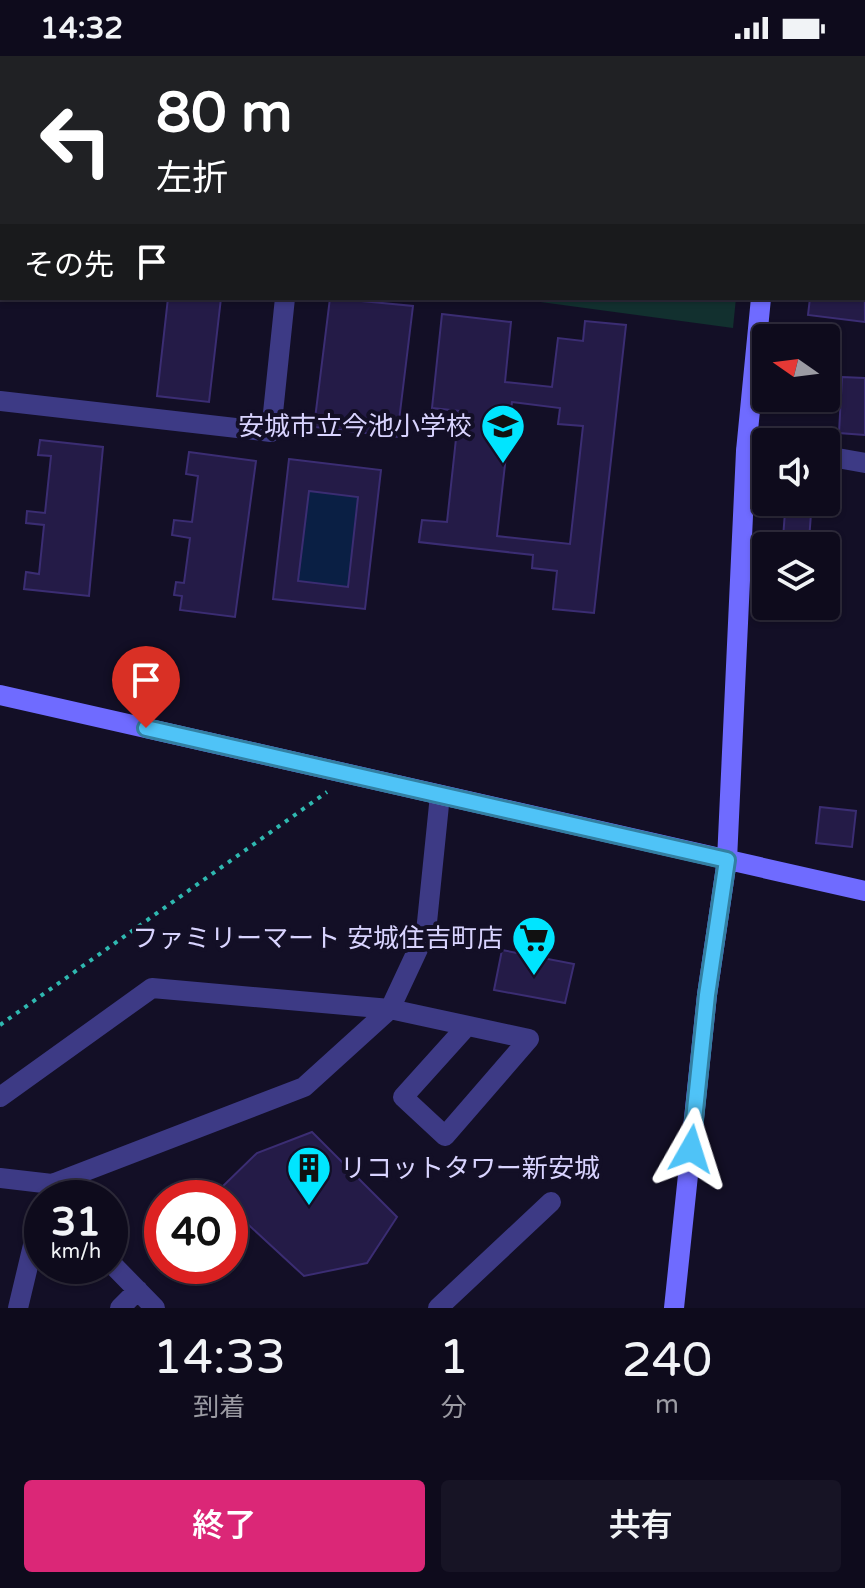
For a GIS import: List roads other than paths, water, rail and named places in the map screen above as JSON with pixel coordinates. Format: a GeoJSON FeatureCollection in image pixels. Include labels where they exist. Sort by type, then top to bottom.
{"type":"FeatureCollection","features":[{"type":"Feature","properties":{"kind":"street"},"geometry":{"type":"LineString","coordinates":[[0,401],[271,432],[285,300]]}},
{"type":"Feature","properties":{"kind":"street"},"geometry":{"type":"LineString","coordinates":[[757,428],[761,300]]}},
{"type":"Feature","properties":{"kind":"street"},"geometry":{"type":"LineString","coordinates":[[840,459],[865,463]]}},
{"type":"Feature","properties":{"kind":"street"},"geometry":{"type":"LineString","coordinates":[[674,1308],[707,995],[727,860],[752,507]]}},
{"type":"Feature","properties":{"kind":"street"},"geometry":{"type":"LineString","coordinates":[[0,695],[865,891]]}},
{"type":"Feature","properties":{"kind":"street"},"geometry":{"type":"LineString","coordinates":[[83,1180],[304,1087],[390,1009],[426,932],[440,795]]}},
{"type":"Feature","properties":{"kind":"street"},"geometry":{"type":"LineString","coordinates":[[0,1097],[152,988],[390,1009],[529,1039],[445,1136],[403,1097],[467,1026]]}},
{"type":"Feature","properties":{"kind":"street"},"geometry":{"type":"LineString","coordinates":[[0,1178],[24,1185]]}},
{"type":"Feature","properties":{"kind":"street"},"geometry":{"type":"LineString","coordinates":[[438,1308],[551,1202]]}},
{"type":"Feature","properties":{"kind":"street"},"geometry":{"type":"LineString","coordinates":[[128,1280],[155,1308]]}},
{"type":"Feature","properties":{"kind":"street"},"geometry":{"type":"LineString","coordinates":[[18,1308],[24,1283]]}},
{"type":"Feature","properties":{"kind":"street"},"geometry":{"type":"LineString","coordinates":[[120,1308],[138,1290]]}},
{"type":"Feature","properties":{"kind":"water"},"geometry":{"type":"Polygon","coordinates":[[[309,491],[358,497],[348,587],[298,581],[309,491]]]}},
{"type":"Feature","properties":{"kind":"place","name":"安城市立今池小学校"},"geometry":{"type":"Point","coordinates":[503,465]}},
{"type":"Feature","properties":{"kind":"place","name":"ファミリーマート 安城住吉町店"},"geometry":{"type":"Point","coordinates":[534,977]}},
{"type":"Feature","properties":{"kind":"place","name":"リコットタワー新安城"},"geometry":{"type":"Point","coordinates":[309,1207]}}]}
